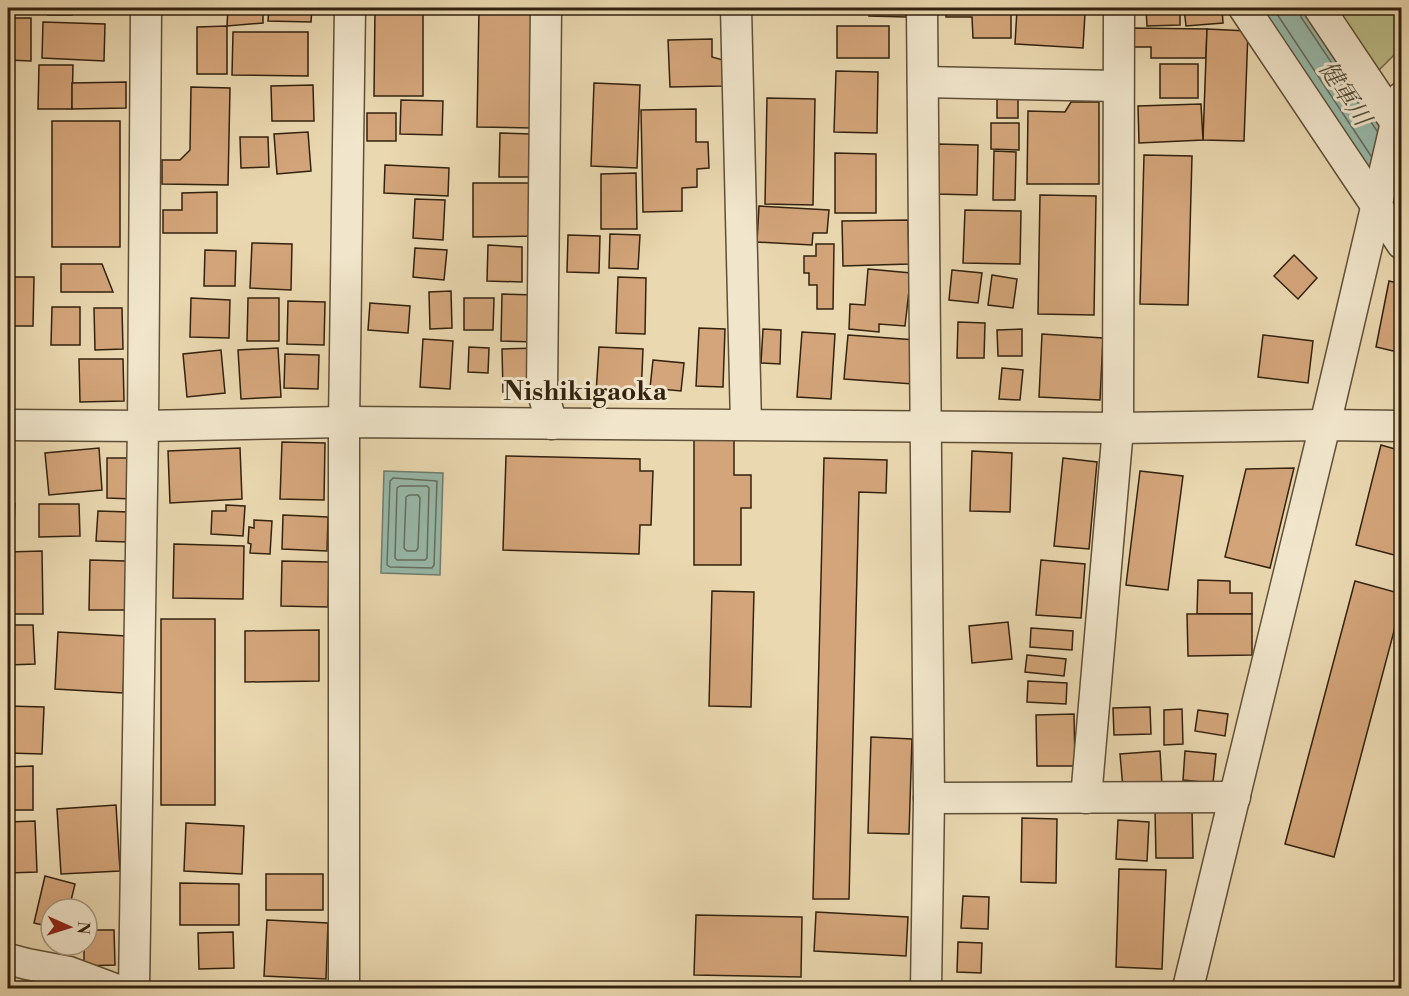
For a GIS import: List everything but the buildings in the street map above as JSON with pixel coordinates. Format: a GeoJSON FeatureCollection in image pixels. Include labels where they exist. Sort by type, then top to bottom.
{"type":"FeatureCollection","features":[{"type":"Feature","properties":{"kind":"street"},"geometry":{"type":"LineString","coordinates":[[134,988],[143,426],[146,8]]}},
{"type":"Feature","properties":{"kind":"street"},"geometry":{"type":"LineString","coordinates":[[344,988],[344,422],[350,8]]}},
{"type":"Feature","properties":{"kind":"street"},"geometry":{"type":"LineString","coordinates":[[546,8],[542,390],[552,424]]}},
{"type":"Feature","properties":{"kind":"street"},"geometry":{"type":"LineString","coordinates":[[736,8],[746,424]]}},
{"type":"Feature","properties":{"kind":"street"},"geometry":{"type":"LineString","coordinates":[[922,8],[929,798],[926,988]]}},
{"type":"Feature","properties":{"kind":"street"},"geometry":{"type":"LineString","coordinates":[[1086,798],[1118,428],[1119,8]]}},
{"type":"Feature","properties":{"kind":"street"},"geometry":{"type":"LineString","coordinates":[[1244,8],[1401,244]]}},
{"type":"Feature","properties":{"kind":"street"},"geometry":{"type":"LineString","coordinates":[[1188,988],[1399,117],[1319,8]]}},
{"type":"Feature","properties":{"kind":"street"},"geometry":{"type":"LineString","coordinates":[[922,82],[1118,86]]}},
{"type":"Feature","properties":{"kind":"street"},"geometry":{"type":"LineString","coordinates":[[8,425],[143,426],[344,422],[1118,428],[1401,426]]}},
{"type":"Feature","properties":{"kind":"street"},"geometry":{"type":"LineString","coordinates":[[929,798],[1234,797]]}},
{"type":"Feature","properties":{"kind":"street"},"geometry":{"type":"LineString","coordinates":[[8,959],[69,972],[112,988]]}},
{"type":"Feature","properties":{"kind":"green space"},"geometry":{"type":"Polygon","coordinates":[[[1333,8],[1401,8],[1401,32],[1396,53],[1376,73],[1333,8]]]}},
{"type":"Feature","properties":{"kind":"water","name":"健軍川"},"geometry":{"type":"Polygon","coordinates":[[[1256,8],[1311,8],[1401,144],[1401,227],[1256,8]]]}},
{"type":"Feature","properties":{"kind":"water"},"geometry":{"type":"Polygon","coordinates":[[[384,471],[443,473],[440,575],[381,573],[384,471]]]}},
{"type":"Feature","properties":{"kind":"district","name":"Nishikigaoka"},"geometry":{"type":"Point","coordinates":[585,391]}}]}
